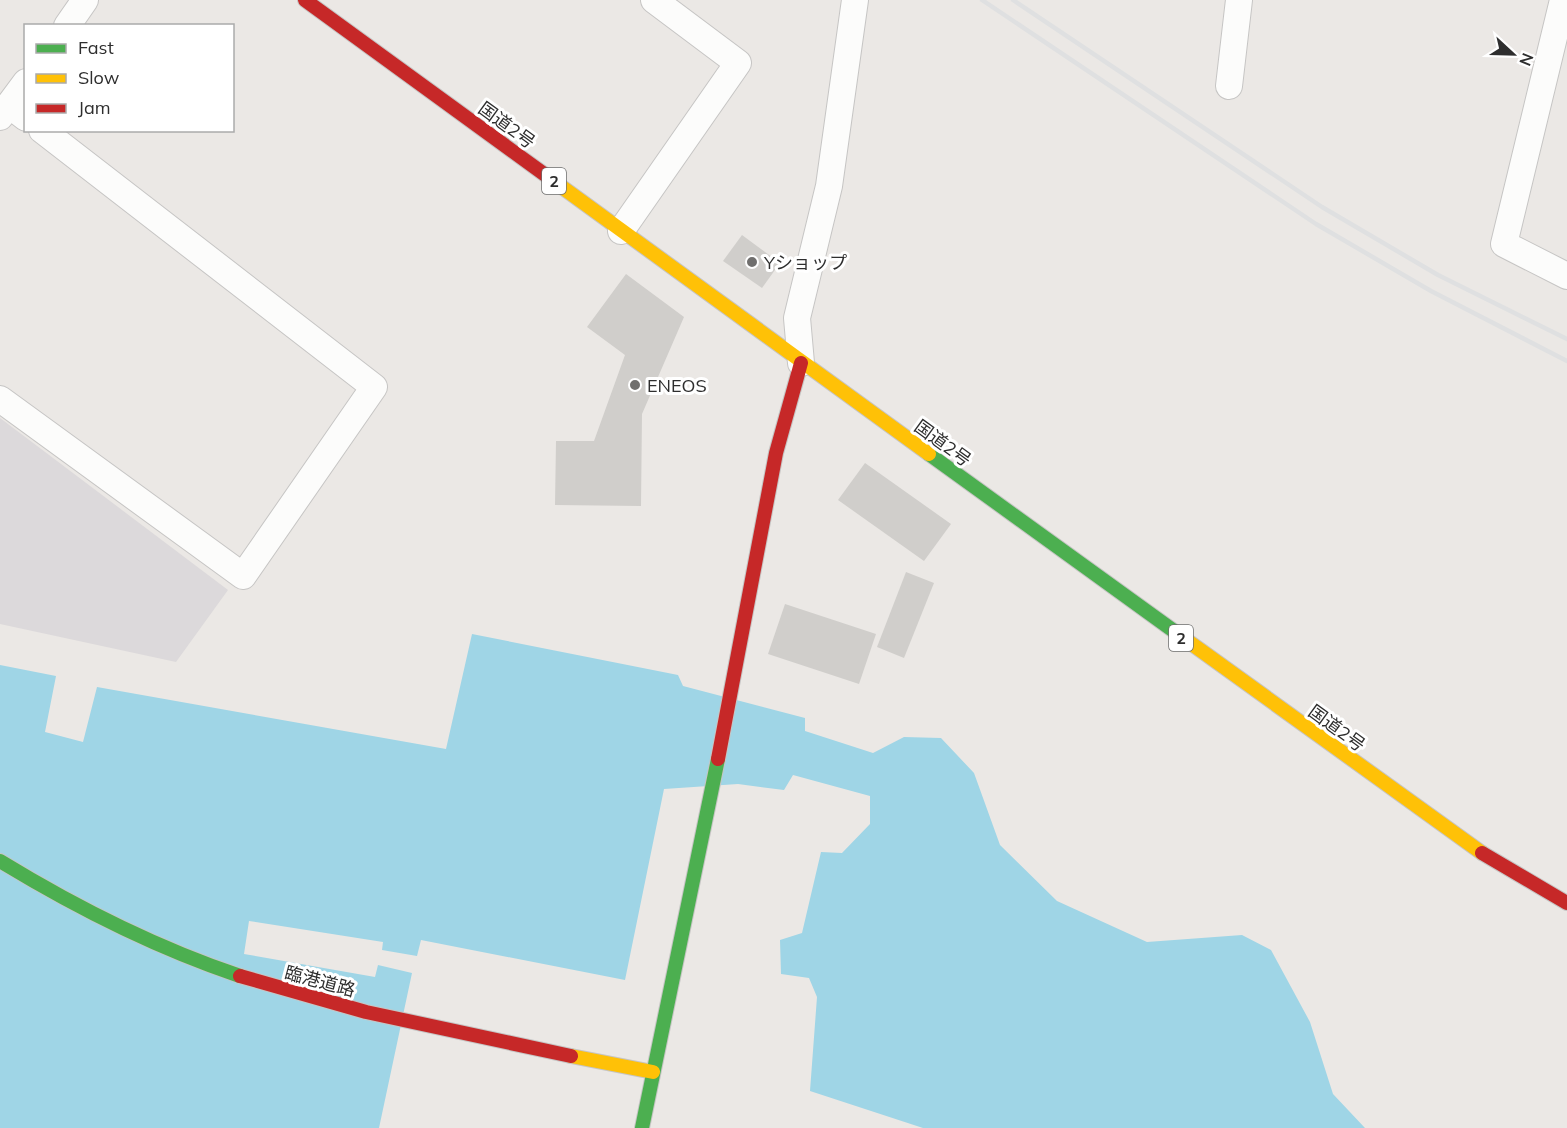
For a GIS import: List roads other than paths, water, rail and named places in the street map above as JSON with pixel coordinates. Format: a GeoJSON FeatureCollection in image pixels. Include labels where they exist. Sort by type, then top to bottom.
{"type":"FeatureCollection","features":[{"type":"Feature","properties":{"kind":"main road","name":"国道2号"},"geometry":{"type":"LineString","coordinates":[[305,0],[801,363],[1466,844],[1567,903]]}},
{"type":"Feature","properties":{"kind":"main road"},"geometry":{"type":"LineString","coordinates":[[642,1128],[710,799],[776,453],[790,395],[801,363]]}},
{"type":"Feature","properties":{"kind":"main road","name":"臨港道路"},"geometry":{"type":"LineString","coordinates":[[0,861],[110,923],[196,962],[309,998],[435,1028],[653,1072]]}},
{"type":"Feature","properties":{"kind":"street"},"geometry":{"type":"LineString","coordinates":[[68,24],[86,0]]}},
{"type":"Feature","properties":{"kind":"street"},"geometry":{"type":"LineString","coordinates":[[621,231],[738,63],[654,0]]}},
{"type":"Feature","properties":{"kind":"street"},"geometry":{"type":"LineString","coordinates":[[801,363],[797,318],[829,186],[855,0]]}},
{"type":"Feature","properties":{"kind":"street"},"geometry":{"type":"LineString","coordinates":[[1229,86],[1239,0]]}},
{"type":"Feature","properties":{"kind":"street"},"geometry":{"type":"LineString","coordinates":[[1563,0],[1504,244],[1567,276]]}},
{"type":"Feature","properties":{"kind":"street"},"geometry":{"type":"LineString","coordinates":[[11,113],[24,86]]}},
{"type":"Feature","properties":{"kind":"street"},"geometry":{"type":"LineString","coordinates":[[0,399],[243,576],[374,387],[45,132]]}},
{"type":"Feature","properties":{"kind":"water"},"geometry":{"type":"Polygon","coordinates":[[[472,634],[678,675],[683,686],[805,718],[805,731],[873,753],[904,737],[941,738],[974,773],[1000,845],[1057,901],[1147,942],[1242,935],[1271,950],[1310,1022],[1333,1094],[1365,1128],[923,1128],[810,1091],[817,997],[809,978],[781,974],[780,940],[802,933],[821,852],[842,853],[870,824],[870,796],[793,775],[784,790],[738,784],[664,789],[625,980],[421,940],[417,956],[382,950],[383,942],[249,921],[244,954],[375,977],[378,965],[412,973],[379,1128],[0,1128],[0,665],[56,676],[45,732],[83,742],[97,687],[446,749],[472,634]]]}},
{"type":"Feature","properties":{"kind":"railway"},"geometry":{"type":"LineString","coordinates":[[982,0],[1316,224],[1431,291],[1567,361]]}},
{"type":"Feature","properties":{"kind":"railway"},"geometry":{"type":"LineString","coordinates":[[1013,0],[1322,207],[1438,275],[1567,339]]}},
{"type":"Feature","properties":{"kind":"place","name":"Yショップ"},"geometry":{"type":"Point","coordinates":[752,262]}},
{"type":"Feature","properties":{"kind":"place","name":"ENEOS"},"geometry":{"type":"Point","coordinates":[635,385]}}]}
